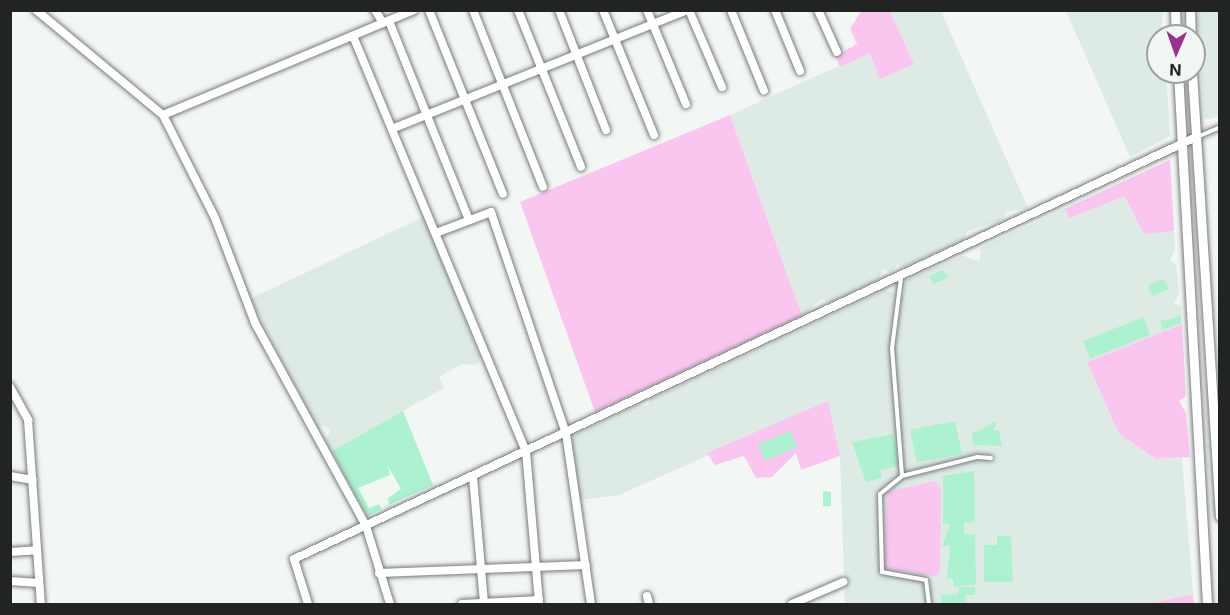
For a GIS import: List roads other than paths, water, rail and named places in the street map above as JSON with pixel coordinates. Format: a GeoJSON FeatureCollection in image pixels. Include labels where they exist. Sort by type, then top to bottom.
{"type":"FeatureCollection","features":[{"type":"Feature","properties":{"kind":"street"},"geometry":{"type":"LineString","coordinates":[[36,10],[163,115],[215,218],[255,323],[366,526],[390,604]]}},
{"type":"Feature","properties":{"kind":"street"},"geometry":{"type":"LineString","coordinates":[[375,10],[386,22],[429,113],[469,220]]}},
{"type":"Feature","properties":{"kind":"street"},"geometry":{"type":"LineString","coordinates":[[163,115],[414,10]]}},
{"type":"Feature","properties":{"kind":"street"},"geometry":{"type":"LineString","coordinates":[[429,10],[503,194]]}},
{"type":"Feature","properties":{"kind":"street"},"geometry":{"type":"LineString","coordinates":[[473,10],[543,187]]}},
{"type":"Feature","properties":{"kind":"street"},"geometry":{"type":"LineString","coordinates":[[518,10],[581,167]]}},
{"type":"Feature","properties":{"kind":"street"},"geometry":{"type":"LineString","coordinates":[[560,10],[606,130]]}},
{"type":"Feature","properties":{"kind":"street"},"geometry":{"type":"LineString","coordinates":[[603,10],[654,135]]}},
{"type":"Feature","properties":{"kind":"street"},"geometry":{"type":"LineString","coordinates":[[647,10],[686,104]]}},
{"type":"Feature","properties":{"kind":"street"},"geometry":{"type":"LineString","coordinates":[[394,128],[503,82],[653,26],[688,10],[722,87]]}},
{"type":"Feature","properties":{"kind":"street"},"geometry":{"type":"LineString","coordinates":[[731,10],[764,91]]}},
{"type":"Feature","properties":{"kind":"street"},"geometry":{"type":"LineString","coordinates":[[775,10],[800,71]]}},
{"type":"Feature","properties":{"kind":"street"},"geometry":{"type":"LineString","coordinates":[[818,10],[837,52]]}},
{"type":"Feature","properties":{"kind":"street"},"geometry":{"type":"LineString","coordinates":[[353,36],[394,128],[526,451],[539,602],[462,604]]}},
{"type":"Feature","properties":{"kind":"street"},"geometry":{"type":"LineString","coordinates":[[1178,84],[1207,604]]}},
{"type":"Feature","properties":{"kind":"street"},"geometry":{"type":"LineString","coordinates":[[1192,84],[1194,138],[1220,516]]}},
{"type":"Feature","properties":{"kind":"street"},"geometry":{"type":"LineString","coordinates":[[308,604],[294,559],[902,278],[1180,141],[1194,138]]}},
{"type":"Feature","properties":{"kind":"street"},"geometry":{"type":"LineString","coordinates":[[436,233],[491,212],[566,433],[591,604]]}},
{"type":"Feature","properties":{"kind":"street"},"geometry":{"type":"LineString","coordinates":[[10,387],[28,420],[41,604]]}},
{"type":"Feature","properties":{"kind":"street"},"geometry":{"type":"LineString","coordinates":[[10,476],[33,480]]}},
{"type":"Feature","properties":{"kind":"street"},"geometry":{"type":"LineString","coordinates":[[472,477],[483,570],[484,604]]}},
{"type":"Feature","properties":{"kind":"street"},"geometry":{"type":"LineString","coordinates":[[10,552],[36,550]]}},
{"type":"Feature","properties":{"kind":"street"},"geometry":{"type":"LineString","coordinates":[[379,573],[586,566]]}},
{"type":"Feature","properties":{"kind":"street"},"geometry":{"type":"LineString","coordinates":[[10,581],[39,583]]}},
{"type":"Feature","properties":{"kind":"street"},"geometry":{"type":"LineString","coordinates":[[792,604],[843,582]]}},
{"type":"Feature","properties":{"kind":"lane"},"geometry":{"type":"LineString","coordinates":[[1194,138],[1220,127]]}},
{"type":"Feature","properties":{"kind":"lane"},"geometry":{"type":"LineString","coordinates":[[902,278],[892,348],[902,476]]}},
{"type":"Feature","properties":{"kind":"lane"},"geometry":{"type":"LineString","coordinates":[[929,604],[926,580],[882,572],[880,494],[902,476],[977,457],[991,458]]}}]}
